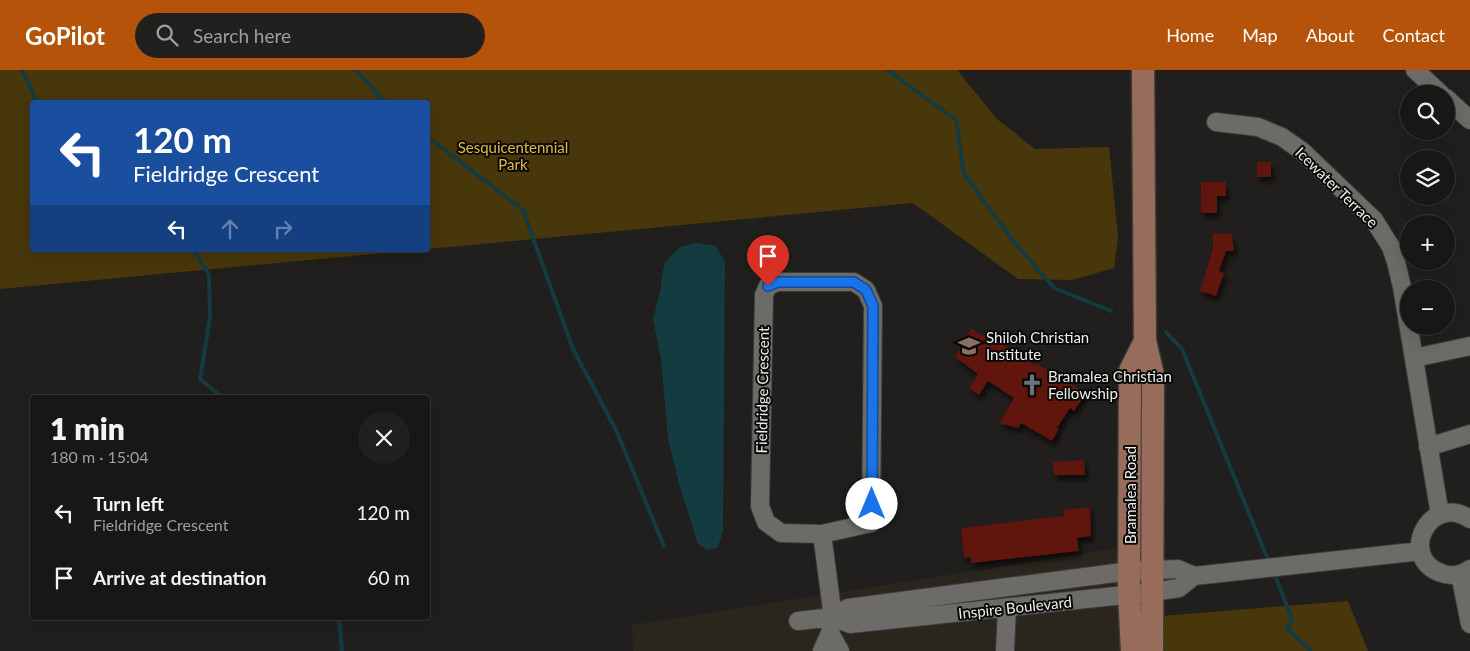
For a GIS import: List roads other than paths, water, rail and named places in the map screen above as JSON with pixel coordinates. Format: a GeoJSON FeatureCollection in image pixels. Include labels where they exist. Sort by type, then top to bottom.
{"type":"FeatureCollection","features":[{"type":"Feature","properties":{"kind":"main road","name":"Bramalea Road"},"geometry":{"type":"LineString","coordinates":[[1143,70],[1145,341],[1153,375],[1152,651]]}},
{"type":"Feature","properties":{"kind":"main road","name":"Bramalea Road"},"geometry":{"type":"LineString","coordinates":[[1132,651],[1129,594],[1130,371],[1145,341]]}},
{"type":"Feature","properties":{"kind":"street"},"geometry":{"type":"LineString","coordinates":[[1414,70],[1431,85]]}},
{"type":"Feature","properties":{"kind":"street"},"geometry":{"type":"LineString","coordinates":[[1455,106],[1470,120]]}},
{"type":"Feature","properties":{"kind":"street","name":"Icewater Terrace"},"geometry":{"type":"LineString","coordinates":[[1216,122],[1258,127],[1282,137],[1302,151],[1374,220],[1391,247],[1396,262],[1414,358],[1440,515]]}},
{"type":"Feature","properties":{"kind":"street","name":"Fieldridge Crescent"},"geometry":{"type":"LineString","coordinates":[[778,282],[854,282],[866,290],[873,306],[872,523],[822,534],[781,533],[766,522],[760,506],[764,295],[768,286],[778,282]]}},
{"type":"Feature","properties":{"kind":"street"},"geometry":{"type":"LineString","coordinates":[[1414,358],[1470,346]]}},
{"type":"Feature","properties":{"kind":"street"},"geometry":{"type":"LineString","coordinates":[[1428,447],[1470,434]]}},
{"type":"Feature","properties":{"kind":"street"},"geometry":{"type":"LineString","coordinates":[[1470,519],[1457,513],[1440,515],[1432,519],[1422,533],[1420,542],[1423,558],[1432,569],[1445,575],[1465,572],[1470,623]]}},
{"type":"Feature","properties":{"kind":"street"},"geometry":{"type":"LineString","coordinates":[[822,534],[831,626],[840,651]]}},
{"type":"Feature","properties":{"kind":"street","name":"Inspire Boulevard"},"geometry":{"type":"LineString","coordinates":[[831,626],[848,608],[1130,571],[1153,581],[1179,588],[1194,576],[1421,551]]}},
{"type":"Feature","properties":{"kind":"street","name":"Inspire Boulevard"},"geometry":{"type":"LineString","coordinates":[[798,621],[831,626],[1007,608],[1129,594],[1153,581]]}},
{"type":"Feature","properties":{"kind":"street"},"geometry":{"type":"LineString","coordinates":[[1005,651],[1007,608]]}},
{"type":"Feature","properties":{"kind":"street"},"geometry":{"type":"LineString","coordinates":[[822,651],[831,626]]}},
{"type":"Feature","properties":{"kind":"water"},"geometry":{"type":"Polygon","coordinates":[[[696,243],[716,246],[725,262],[723,531],[718,547],[708,550],[698,544],[679,484],[668,439],[661,360],[653,319],[665,262],[680,247],[696,243]]]}},
{"type":"Feature","properties":{"kind":"waterway"},"geometry":{"type":"LineString","coordinates":[[22,70],[36,100]]}},
{"type":"Feature","properties":{"kind":"waterway"},"geometry":{"type":"LineString","coordinates":[[356,70],[383,100]]}},
{"type":"Feature","properties":{"kind":"waterway"},"geometry":{"type":"LineString","coordinates":[[887,70],[956,120],[964,174],[1014,242],[1054,288],[1111,311]]}},
{"type":"Feature","properties":{"kind":"waterway"},"geometry":{"type":"LineString","coordinates":[[430,139],[523,210],[573,349],[616,430],[664,546]]}},
{"type":"Feature","properties":{"kind":"waterway"},"geometry":{"type":"LineString","coordinates":[[195,252],[209,275],[210,317],[200,379],[219,395]]}},
{"type":"Feature","properties":{"kind":"waterway"},"geometry":{"type":"LineString","coordinates":[[1166,332],[1182,349],[1269,562]]}},
{"type":"Feature","properties":{"kind":"waterway"},"geometry":{"type":"LineString","coordinates":[[1274,573],[1292,619],[1287,628],[1311,651]]}},
{"type":"Feature","properties":{"kind":"waterway"},"geometry":{"type":"LineString","coordinates":[[339,620],[342,651]]}},
{"type":"Feature","properties":{"kind":"place","name":"Shiloh Christian Institute"},"geometry":{"type":"Point","coordinates":[969,346]}},
{"type":"Feature","properties":{"kind":"place","name":"Bramalea Christian Fellowship"},"geometry":{"type":"Point","coordinates":[1032,385]}},
{"type":"Feature","properties":{"kind":"park label","name":"Sesquicentennial Park"},"geometry":{"type":"Point","coordinates":[513,156]}}]}
